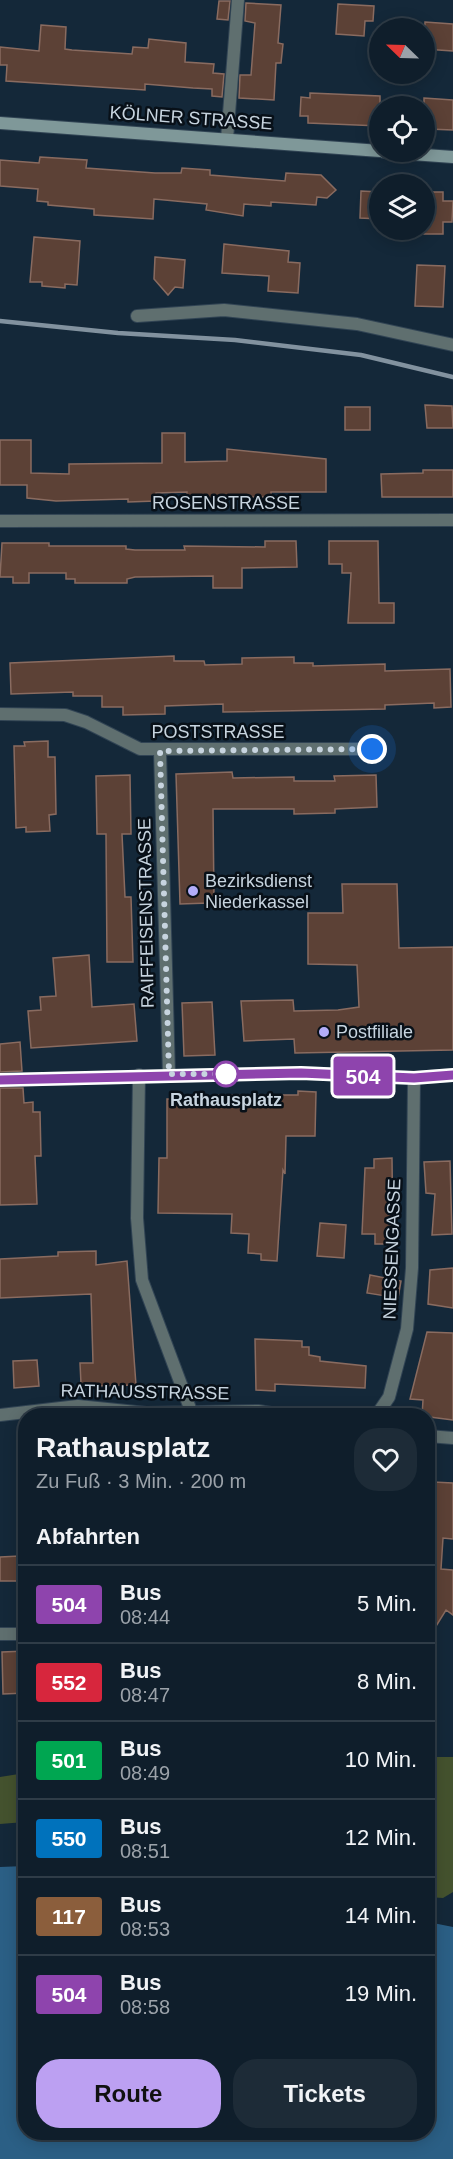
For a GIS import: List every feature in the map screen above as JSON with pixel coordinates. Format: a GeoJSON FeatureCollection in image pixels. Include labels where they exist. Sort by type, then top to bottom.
{"type":"FeatureCollection","features":[{"type":"Feature","properties":{"kind":"street"},"geometry":{"type":"LineString","coordinates":[[227,139],[238,0]]}},
{"type":"Feature","properties":{"kind":"street","name":"KÖLNER STRASSE"},"geometry":{"type":"LineString","coordinates":[[0,123],[369,150]]}},
{"type":"Feature","properties":{"kind":"street"},"geometry":{"type":"LineString","coordinates":[[435,156],[453,157]]}},
{"type":"Feature","properties":{"kind":"street"},"geometry":{"type":"LineString","coordinates":[[137,316],[224,310],[357,324],[453,345]]}},
{"type":"Feature","properties":{"kind":"street","name":"ROSENSTRASSE"},"geometry":{"type":"LineString","coordinates":[[0,521],[453,520]]}},
{"type":"Feature","properties":{"kind":"street","name":"POSTSTRASSE"},"geometry":{"type":"LineString","coordinates":[[0,714],[66,715],[140,749],[160,751],[372,749]]}},
{"type":"Feature","properties":{"kind":"street","name":"RAIFFEISENSTRASSE"},"geometry":{"type":"LineString","coordinates":[[160,751],[169,1074]]}},
{"type":"Feature","properties":{"kind":"street"},"geometry":{"type":"LineString","coordinates":[[0,1080],[169,1074],[301,1073],[414,1078],[453,1075]]}},
{"type":"Feature","properties":{"kind":"street"},"geometry":{"type":"LineString","coordinates":[[139,1075],[136,1218],[142,1280],[190,1408]]}},
{"type":"Feature","properties":{"kind":"street","name":"NIESSENGASSE"},"geometry":{"type":"LineString","coordinates":[[381,1408],[389,1397],[407,1329],[412,1268],[414,1078]]}},
{"type":"Feature","properties":{"kind":"street","name":"RATHAUSSTRASSE"},"geometry":{"type":"LineString","coordinates":[[67,1408],[78,1406],[97,1408]]}},
{"type":"Feature","properties":{"kind":"street","name":"RATHAUSSTRASSE"},"geometry":{"type":"LineString","coordinates":[[0,1415],[18,1414]]}},
{"type":"Feature","properties":{"kind":"street"},"geometry":{"type":"LineString","coordinates":[[435,1437],[453,1438]]}},
{"type":"Feature","properties":{"kind":"street"},"geometry":{"type":"LineString","coordinates":[[0,1634],[18,1634]]}},
{"type":"Feature","properties":{"kind":"green space"},"geometry":{"type":"Polygon","coordinates":[[[435,1757],[453,1757],[453,1892],[443,1898],[435,1897],[435,1757]]]}},
{"type":"Feature","properties":{"kind":"green space"},"geometry":{"type":"Polygon","coordinates":[[[18,1774],[18,1823],[0,1824],[0,1777],[18,1774]]]}},
{"type":"Feature","properties":{"kind":"water"},"geometry":{"type":"Polygon","coordinates":[[[18,1866],[18,2140],[435,2140],[435,1923],[453,1927],[453,2159],[0,2159],[0,1867],[18,1866]]]}},
{"type":"Feature","properties":{"kind":"building"},"geometry":{"type":"Polygon","coordinates":[[[219,1],[230,1],[228,20],[217,19],[219,1]]]}},
{"type":"Feature","properties":{"kind":"building"},"geometry":{"type":"Polygon","coordinates":[[[246,3],[281,5],[278,43],[283,44],[281,63],[276,63],[274,100],[239,98],[240,75],[251,75],[255,23],[245,21],[246,3]]]}},
{"type":"Feature","properties":{"kind":"building"},"geometry":{"type":"Polygon","coordinates":[[[338,4],[374,6],[373,18],[365,21],[364,36],[336,34],[338,4]]]}},
{"type":"Feature","properties":{"kind":"building"},"geometry":{"type":"Polygon","coordinates":[[[435,23],[453,24],[453,51],[435,50],[435,23]]]}},
{"type":"Feature","properties":{"kind":"building"},"geometry":{"type":"Polygon","coordinates":[[[41,25],[66,27],[65,49],[72,50],[132,54],[133,47],[148,48],[149,39],[186,43],[185,62],[214,64],[213,73],[224,74],[222,97],[212,96],[212,89],[145,84],[145,90],[6,81],[7,65],[0,65],[0,47],[39,51],[41,25]]]}},
{"type":"Feature","properties":{"kind":"building"},"geometry":{"type":"Polygon","coordinates":[[[310,93],[380,96],[369,96],[369,126],[308,123],[308,116],[300,116],[301,97],[310,98],[310,93]]]}},
{"type":"Feature","properties":{"kind":"building"},"geometry":{"type":"Polygon","coordinates":[[[435,99],[453,100],[453,130],[435,129],[435,99]]]}},
{"type":"Feature","properties":{"kind":"building"},"geometry":{"type":"Polygon","coordinates":[[[40,157],[87,160],[86,168],[155,173],[181,173],[182,168],[210,170],[210,175],[285,181],[286,173],[321,175],[336,190],[327,198],[317,197],[316,205],[271,202],[271,206],[244,204],[243,216],[206,210],[207,204],[154,199],[153,219],[94,215],[94,209],[48,205],[48,202],[37,201],[38,189],[0,186],[0,160],[39,163],[40,157]]]}},
{"type":"Feature","properties":{"kind":"building"},"geometry":{"type":"Polygon","coordinates":[[[361,191],[369,191],[369,218],[360,218],[361,191]]]}},
{"type":"Feature","properties":{"kind":"building"},"geometry":{"type":"Polygon","coordinates":[[[435,192],[443,192],[443,201],[453,201],[452,222],[443,222],[443,234],[435,234],[435,192]]]}},
{"type":"Feature","properties":{"kind":"building"},"geometry":{"type":"Polygon","coordinates":[[[34,237],[80,241],[77,285],[65,284],[65,288],[42,286],[42,282],[30,282],[34,237]]]}},
{"type":"Feature","properties":{"kind":"building"},"geometry":{"type":"Polygon","coordinates":[[[224,244],[289,251],[288,262],[300,263],[298,293],[268,291],[269,276],[222,273],[224,244]]]}},
{"type":"Feature","properties":{"kind":"building"},"geometry":{"type":"Polygon","coordinates":[[[155,257],[185,260],[183,288],[175,287],[168,295],[154,279],[155,257]]]}},
{"type":"Feature","properties":{"kind":"building"},"geometry":{"type":"Polygon","coordinates":[[[417,265],[445,266],[443,307],[415,306],[417,265]]]}},
{"type":"Feature","properties":{"kind":"building"},"geometry":{"type":"Polygon","coordinates":[[[425,405],[452,406],[453,428],[427,428],[425,405]]]}},
{"type":"Feature","properties":{"kind":"building"},"geometry":{"type":"Polygon","coordinates":[[[345,407],[370,407],[370,430],[345,430],[345,407]]]}},
{"type":"Feature","properties":{"kind":"building"},"geometry":{"type":"Polygon","coordinates":[[[162,433],[185,433],[185,462],[227,461],[227,449],[326,459],[326,492],[271,492],[271,497],[213,497],[213,501],[187,501],[187,492],[156,493],[156,501],[128,502],[128,499],[56,501],[27,498],[27,485],[0,485],[0,440],[31,440],[31,473],[69,474],[69,464],[162,463],[162,433]]]}},
{"type":"Feature","properties":{"kind":"building"},"geometry":{"type":"Polygon","coordinates":[[[423,470],[453,470],[453,497],[382,497],[381,474],[423,473],[423,470]]]}},
{"type":"Feature","properties":{"kind":"building"},"geometry":{"type":"Polygon","coordinates":[[[265,541],[296,541],[297,567],[242,568],[242,588],[213,588],[213,576],[135,577],[127,579],[127,583],[75,583],[75,579],[66,579],[66,573],[29,573],[29,583],[13,583],[13,577],[0,577],[2,543],[49,543],[49,546],[126,546],[126,549],[135,550],[185,550],[184,546],[265,547],[265,541]]]}},
{"type":"Feature","properties":{"kind":"building"},"geometry":{"type":"Polygon","coordinates":[[[329,541],[378,541],[379,603],[394,603],[394,623],[348,623],[351,573],[342,573],[342,564],[329,564],[329,541]]]}},
{"type":"Feature","properties":{"kind":"building"},"geometry":{"type":"Polygon","coordinates":[[[174,656],[174,661],[204,661],[205,665],[242,664],[242,658],[294,657],[294,663],[313,663],[313,666],[385,664],[385,671],[450,669],[451,707],[434,708],[434,703],[385,705],[385,709],[223,712],[223,704],[165,706],[165,714],[123,715],[123,707],[102,707],[102,696],[73,696],[73,692],[11,694],[10,663],[174,656]]]}},
{"type":"Feature","properties":{"kind":"building"},"geometry":{"type":"Polygon","coordinates":[[[48,741],[48,757],[55,757],[56,814],[49,815],[50,831],[26,832],[26,827],[16,828],[14,746],[25,746],[24,742],[48,741]]]}},
{"type":"Feature","properties":{"kind":"building"},"geometry":{"type":"Polygon","coordinates":[[[232,772],[233,778],[294,777],[294,781],[335,781],[334,776],[376,775],[377,807],[335,809],[335,813],[294,814],[294,809],[213,809],[214,898],[209,898],[209,903],[180,904],[176,774],[232,772]]]}},
{"type":"Feature","properties":{"kind":"building"},"geometry":{"type":"Polygon","coordinates":[[[130,775],[131,834],[122,834],[125,897],[131,897],[133,962],[107,962],[106,834],[97,834],[96,776],[130,775]]]}},
{"type":"Feature","properties":{"kind":"building"},"geometry":{"type":"Polygon","coordinates":[[[342,884],[397,884],[399,948],[453,947],[453,1050],[295,1053],[294,1039],[244,1041],[241,1001],[293,1000],[294,1011],[359,1007],[357,965],[308,964],[308,913],[343,913],[342,884]]]}},
{"type":"Feature","properties":{"kind":"building"},"geometry":{"type":"Polygon","coordinates":[[[89,955],[92,1007],[134,1004],[137,1041],[31,1048],[28,1011],[41,1010],[40,997],[56,996],[53,958],[89,955]]]}},
{"type":"Feature","properties":{"kind":"building"},"geometry":{"type":"Polygon","coordinates":[[[212,1002],[215,1055],[184,1056],[182,1003],[212,1002]]]}},
{"type":"Feature","properties":{"kind":"building"},"geometry":{"type":"Polygon","coordinates":[[[20,1042],[22,1071],[0,1072],[0,1044],[20,1042]]]}},
{"type":"Feature","properties":{"kind":"building"},"geometry":{"type":"Polygon","coordinates":[[[0,1088],[23,1088],[24,1103],[33,1102],[33,1112],[40,1112],[41,1156],[35,1156],[37,1204],[0,1205],[0,1088]]]}},
{"type":"Feature","properties":{"kind":"building"},"geometry":{"type":"Polygon","coordinates":[[[298,1091],[316,1092],[315,1136],[286,1136],[277,1261],[261,1260],[261,1254],[248,1253],[249,1234],[231,1233],[232,1214],[158,1213],[159,1158],[167,1158],[167,1099],[220,1099],[219,1095],[298,1095],[298,1091]]]}},
{"type":"Feature","properties":{"kind":"building"},"geometry":{"type":"Polygon","coordinates":[[[392,1158],[393,1244],[375,1244],[375,1234],[362,1234],[365,1168],[374,1168],[374,1159],[392,1158]]]}},
{"type":"Feature","properties":{"kind":"building"},"geometry":{"type":"Polygon","coordinates":[[[450,1161],[452,1234],[432,1235],[435,1194],[426,1193],[424,1162],[450,1161]]]}},
{"type":"Feature","properties":{"kind":"building"},"geometry":{"type":"Polygon","coordinates":[[[320,1223],[346,1225],[344,1258],[317,1256],[320,1223]]]}},
{"type":"Feature","properties":{"kind":"building"},"geometry":{"type":"Polygon","coordinates":[[[96,1251],[96,1265],[127,1261],[136,1385],[81,1384],[80,1363],[93,1363],[91,1294],[0,1298],[0,1259],[58,1256],[58,1252],[96,1251]]]}},
{"type":"Feature","properties":{"kind":"building"},"geometry":{"type":"Polygon","coordinates":[[[453,1268],[453,1308],[428,1304],[430,1270],[453,1268]]]}},
{"type":"Feature","properties":{"kind":"building"},"geometry":{"type":"Polygon","coordinates":[[[370,1275],[401,1281],[398,1298],[367,1293],[370,1275]]]}},
{"type":"Feature","properties":{"kind":"building"},"geometry":{"type":"Polygon","coordinates":[[[427,1332],[453,1333],[453,1420],[435,1418],[435,1408],[422,1408],[423,1400],[410,1399],[427,1332]]]}},
{"type":"Feature","properties":{"kind":"building"},"geometry":{"type":"Polygon","coordinates":[[[255,1339],[302,1341],[302,1347],[309,1347],[309,1355],[320,1357],[320,1361],[366,1366],[365,1388],[275,1384],[275,1391],[256,1390],[255,1339]]]}},
{"type":"Feature","properties":{"kind":"building"},"geometry":{"type":"Polygon","coordinates":[[[37,1360],[39,1386],[14,1388],[13,1361],[37,1360]]]}},
{"type":"Feature","properties":{"kind":"building"},"geometry":{"type":"Polygon","coordinates":[[[435,1482],[453,1483],[453,1539],[443,1538],[441,1569],[453,1570],[453,1615],[446,1610],[435,1628],[435,1482]]]}},
{"type":"Feature","properties":{"kind":"building"},"geometry":{"type":"Polygon","coordinates":[[[18,1556],[18,1581],[0,1581],[0,1557],[18,1556]]]}},
{"type":"Feature","properties":{"kind":"building"},"geometry":{"type":"Polygon","coordinates":[[[18,1651],[18,1693],[3,1694],[2,1652],[18,1651]]]}},
{"type":"Feature","properties":{"kind":"railway"},"geometry":{"type":"LineString","coordinates":[[0,321],[118,333],[235,340],[361,355],[453,377]]}},
{"type":"Feature","properties":{"kind":"bus line","name":"504"},"geometry":{"type":"LineString","coordinates":[[0,1080],[169,1074],[301,1073],[414,1078],[453,1075]]}},
{"type":"Feature","properties":{"kind":"place","name":"Bezirksdienst Niederkassel"},"geometry":{"type":"Point","coordinates":[193,891]}},
{"type":"Feature","properties":{"kind":"place","name":"Postfiliale"},"geometry":{"type":"Point","coordinates":[324,1032]}},
{"type":"Feature","properties":{"kind":"place","name":"Rathausplatz"},"geometry":{"type":"Point","coordinates":[226,1074]}},
{"type":"Feature","properties":{"kind":"route"},"geometry":{"type":"LineString","coordinates":[[226,1074],[169,1074],[160,751],[372,749]]}}]}
